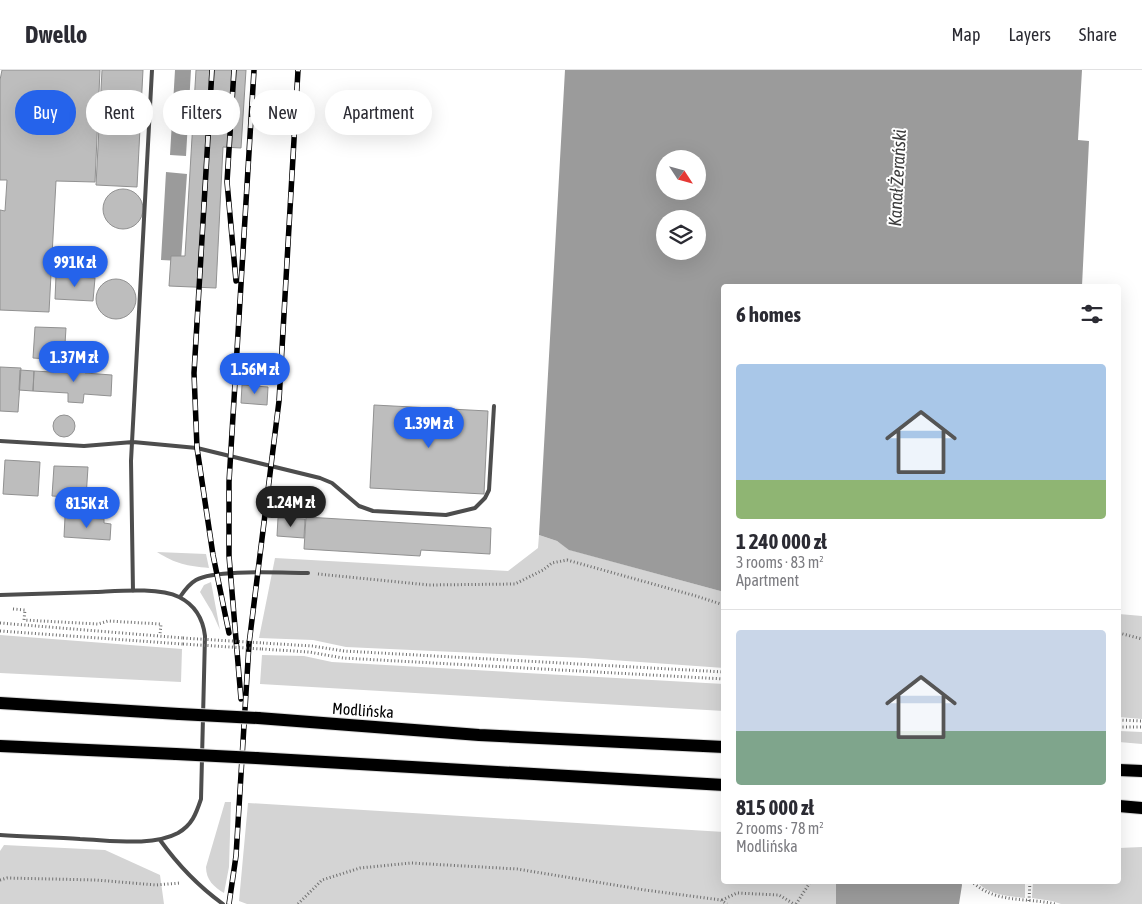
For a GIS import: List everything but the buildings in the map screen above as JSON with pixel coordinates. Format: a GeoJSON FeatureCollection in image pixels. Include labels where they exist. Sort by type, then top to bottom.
{"type":"FeatureCollection","features":[{"type":"Feature","properties":{"kind":"main road","name":"Modlińska"},"geometry":{"type":"LineString","coordinates":[[0,703],[258,718],[479,735],[721,747]]}},
{"type":"Feature","properties":{"kind":"main road"},"geometry":{"type":"LineString","coordinates":[[0,746],[256,758],[721,785]]}},
{"type":"Feature","properties":{"kind":"main road"},"geometry":{"type":"LineString","coordinates":[[1121,770],[1142,771]]}},
{"type":"Feature","properties":{"kind":"main road"},"geometry":{"type":"LineString","coordinates":[[1121,806],[1142,808]]}},
{"type":"Feature","properties":{"kind":"lane"},"geometry":{"type":"LineString","coordinates":[[133,591],[132,460],[152,70]]}},
{"type":"Feature","properties":{"kind":"lane"},"geometry":{"type":"LineString","coordinates":[[0,441],[84,446],[133,442],[197,448],[320,478],[332,483],[358,506],[373,511],[446,515],[475,508],[485,498],[489,490],[494,406]]}},
{"type":"Feature","properties":{"kind":"lane"},"geometry":{"type":"LineString","coordinates":[[180,597],[193,581],[218,575],[308,572]]}},
{"type":"Feature","properties":{"kind":"lane"},"geometry":{"type":"LineString","coordinates":[[0,594],[133,591],[168,593],[180,597],[199,615],[204,626],[205,636],[201,799],[195,818],[187,827],[178,833],[160,840],[126,841],[0,836]]}},
{"type":"Feature","properties":{"kind":"lane"},"geometry":{"type":"LineString","coordinates":[[160,840],[176,862],[196,883],[223,904]]}},
{"type":"Feature","properties":{"kind":"path"},"geometry":{"type":"LineString","coordinates":[[308,572],[429,585],[515,584],[543,570],[552,563],[567,560],[721,604]]}},
{"type":"Feature","properties":{"kind":"path"},"geometry":{"type":"LineString","coordinates":[[8,608],[25,610],[24,620],[98,624],[108,621],[161,624],[160,636]]}},
{"type":"Feature","properties":{"kind":"path"},"geometry":{"type":"LineString","coordinates":[[0,623],[183,638],[312,646],[344,651],[721,672]]}},
{"type":"Feature","properties":{"kind":"path"},"geometry":{"type":"LineString","coordinates":[[0,631],[310,652],[343,658],[721,679]]}},
{"type":"Feature","properties":{"kind":"path"},"geometry":{"type":"LineString","coordinates":[[1121,634],[1142,639]]}},
{"type":"Feature","properties":{"kind":"path"},"geometry":{"type":"LineString","coordinates":[[1121,720],[1142,721]]}},
{"type":"Feature","properties":{"kind":"path"},"geometry":{"type":"LineString","coordinates":[[1121,727],[1142,727]]}},
{"type":"Feature","properties":{"kind":"path"},"geometry":{"type":"LineString","coordinates":[[298,904],[322,880],[360,868],[411,863],[517,869],[645,890],[721,900],[727,904]]}},
{"type":"Feature","properties":{"kind":"path"},"geometry":{"type":"LineString","coordinates":[[0,880],[6,878],[96,880],[156,885],[196,883]]}},
{"type":"Feature","properties":{"kind":"path"},"geometry":{"type":"LineString","coordinates":[[721,900],[737,893],[778,895],[795,904],[809,884]]}},
{"type":"Feature","properties":{"kind":"path"},"geometry":{"type":"LineString","coordinates":[[975,884],[998,898],[1055,904]]}},
{"type":"Feature","properties":{"kind":"path"},"geometry":{"type":"LineString","coordinates":[[1029,901],[1030,884]]}},
{"type":"Feature","properties":{"kind":"shaded area"},"geometry":{"type":"Polygon","coordinates":[[[539,535],[557,541],[570,550],[721,591],[721,668],[584,658],[346,647],[313,640],[259,638],[275,558],[508,571],[538,548],[539,535]]]}},
{"type":"Feature","properties":{"kind":"shaded area"},"geometry":{"type":"Polygon","coordinates":[[[157,552],[206,554],[209,568],[182,564],[157,552]]]}},
{"type":"Feature","properties":{"kind":"shaded area"},"geometry":{"type":"Polygon","coordinates":[[[211,582],[220,630],[200,592],[204,585],[211,582]]]}},
{"type":"Feature","properties":{"kind":"shaded area"},"geometry":{"type":"Polygon","coordinates":[[[1121,614],[1142,616],[1142,719],[1121,717],[1121,614]]]}},
{"type":"Feature","properties":{"kind":"shaded area"},"geometry":{"type":"Polygon","coordinates":[[[0,635],[182,649],[181,682],[0,673],[0,635]]]}},
{"type":"Feature","properties":{"kind":"shaded area"},"geometry":{"type":"Polygon","coordinates":[[[262,655],[304,656],[332,662],[721,684],[721,711],[260,684],[262,655]]]}},
{"type":"Feature","properties":{"kind":"shaded area"},"geometry":{"type":"Polygon","coordinates":[[[1121,731],[1142,732],[1142,744],[1121,742],[1121,731]]]}},
{"type":"Feature","properties":{"kind":"shaded area"},"geometry":{"type":"Polygon","coordinates":[[[225,802],[231,802],[229,867],[224,893],[211,883],[207,876],[206,867],[225,802]]]}},
{"type":"Feature","properties":{"kind":"shaded area"},"geometry":{"type":"Polygon","coordinates":[[[248,803],[721,832],[721,884],[836,884],[836,904],[247,904],[239,901],[248,803]]]}},
{"type":"Feature","properties":{"kind":"shaded area"},"geometry":{"type":"Polygon","coordinates":[[[4,845],[105,850],[160,875],[164,904],[0,904],[0,851],[4,845]]]}},
{"type":"Feature","properties":{"kind":"shaded area"},"geometry":{"type":"Polygon","coordinates":[[[1142,847],[1142,904],[1061,904],[1032,898],[1033,884],[1121,884],[1121,848],[1142,847]]]}},
{"type":"Feature","properties":{"kind":"shaded area"},"geometry":{"type":"Polygon","coordinates":[[[979,884],[1025,884],[1025,898],[992,892],[979,884]]]}},
{"type":"Feature","properties":{"kind":"water"},"geometry":{"type":"Polygon","coordinates":[[[175,70],[191,70],[190,90],[174,90],[175,70]]]}},
{"type":"Feature","properties":{"kind":"water","name":"Kanał Żerański"},"geometry":{"type":"Polygon","coordinates":[[[565,70],[1082,70],[1078,140],[1089,141],[1082,284],[721,284],[721,591],[569,550],[557,541],[539,535],[565,70]]]}},
{"type":"Feature","properties":{"kind":"water"},"geometry":{"type":"Polygon","coordinates":[[[171,135],[187,135],[186,156],[170,155],[171,135]]]}},
{"type":"Feature","properties":{"kind":"water"},"geometry":{"type":"Polygon","coordinates":[[[166,172],[187,174],[181,261],[161,260],[166,172]]]}},
{"type":"Feature","properties":{"kind":"water"},"geometry":{"type":"Polygon","coordinates":[[[836,884],[962,885],[959,904],[836,904],[836,884]]]}},
{"type":"Feature","properties":{"kind":"railway"},"geometry":{"type":"LineString","coordinates":[[212,70],[194,373],[197,448],[213,555],[229,633]]}},
{"type":"Feature","properties":{"kind":"railway"},"geometry":{"type":"LineString","coordinates":[[234,70],[227,182],[236,281]]}},
{"type":"Feature","properties":{"kind":"railway"},"geometry":{"type":"LineString","coordinates":[[241,699],[229,556],[229,482],[254,70]]}},
{"type":"Feature","properties":{"kind":"railway"},"geometry":{"type":"LineString","coordinates":[[229,904],[236,856],[249,644],[279,401],[298,70]]}}]}
